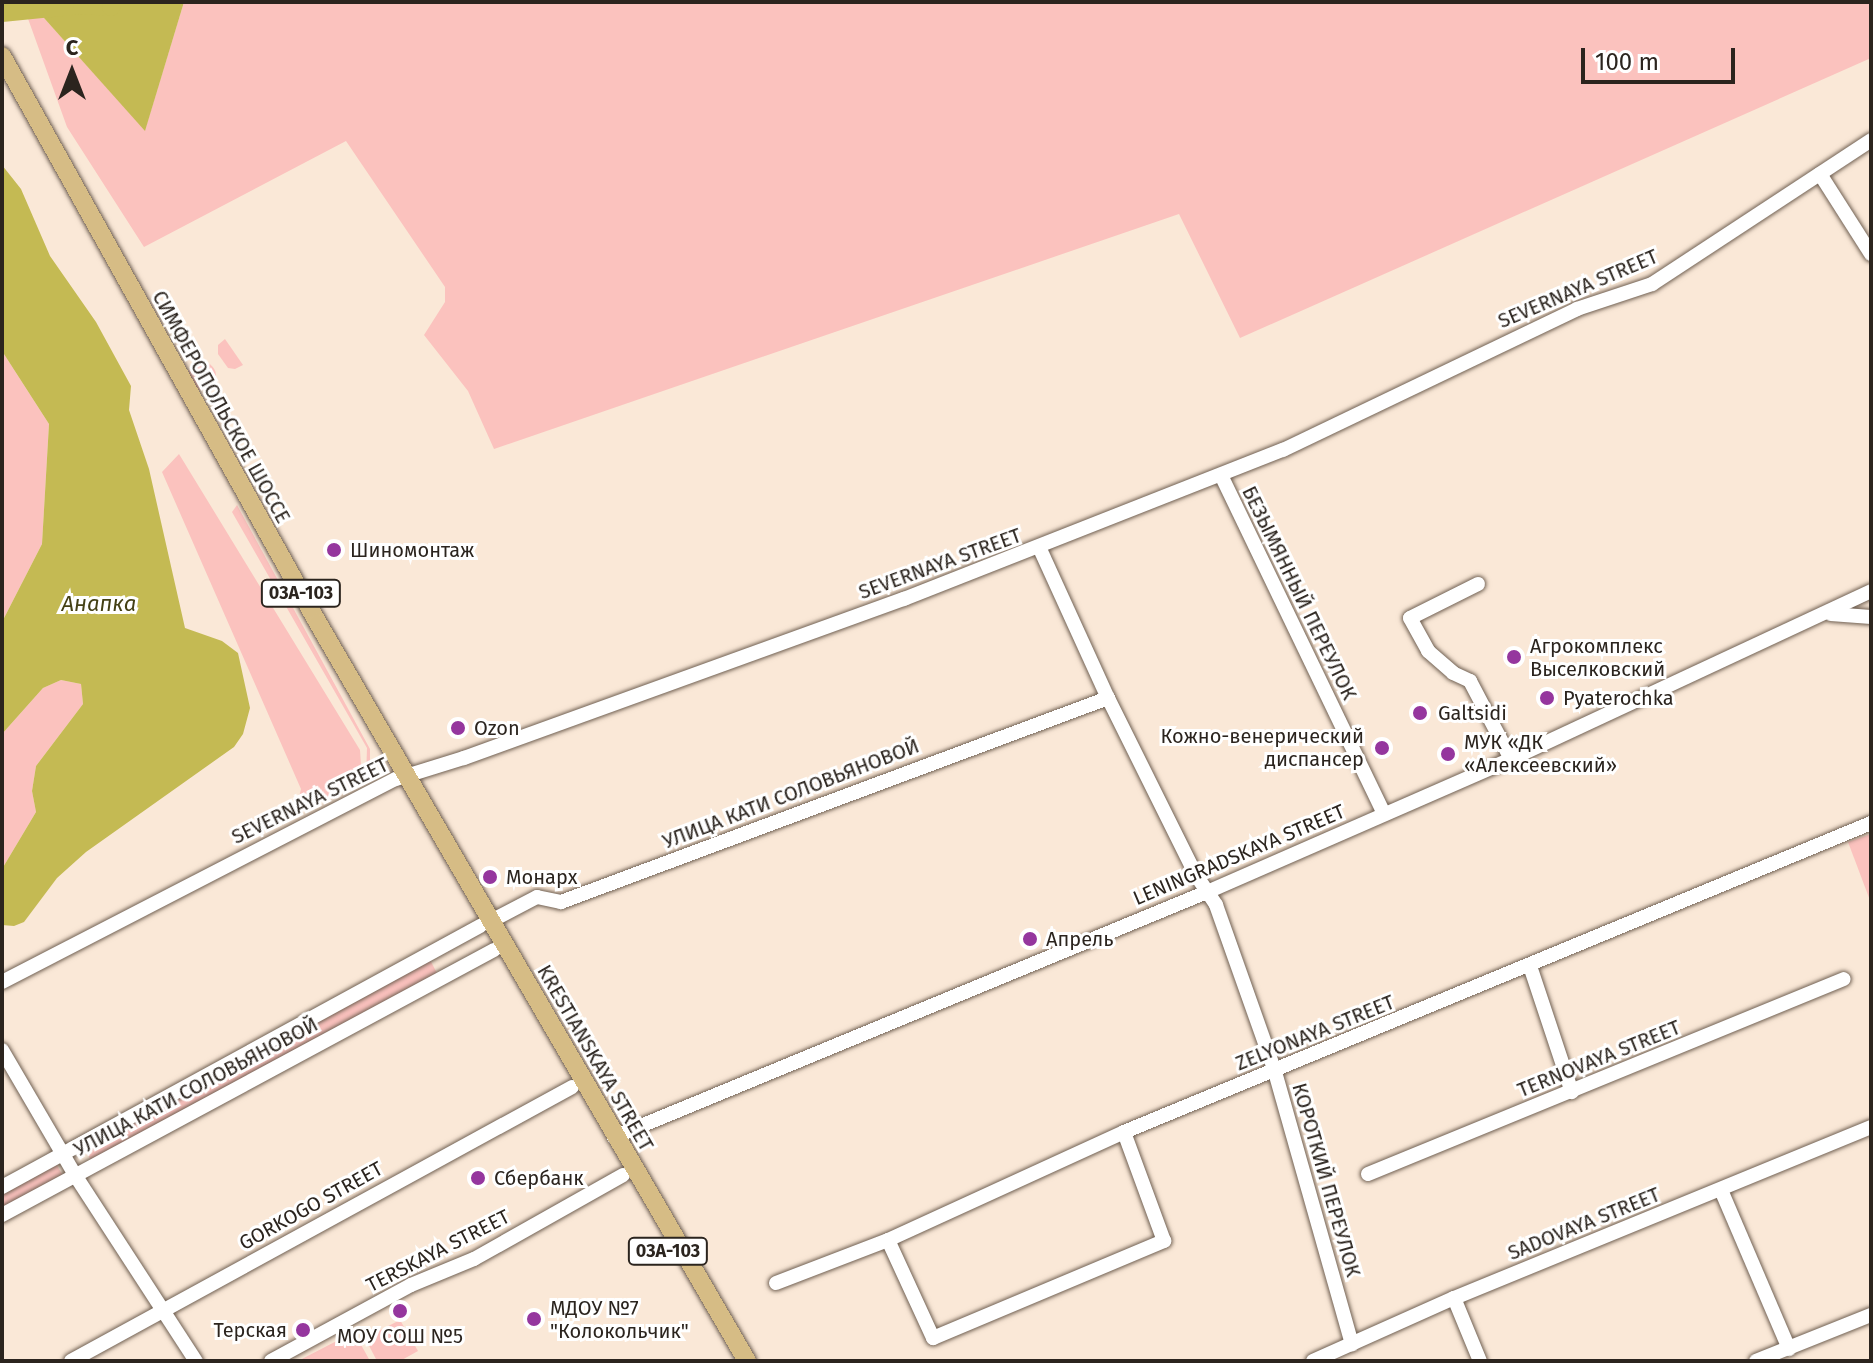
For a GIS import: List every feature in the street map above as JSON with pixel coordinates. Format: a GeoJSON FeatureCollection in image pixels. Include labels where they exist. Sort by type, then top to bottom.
{"type":"FeatureCollection","features":[{"type":"Feature","properties":{"kind":"main road","name":"СИМФЕРОПОЛЬСКОЕ ШОССЕ"},"geometry":{"type":"LineString","coordinates":[[2,56],[171,372]]}},
{"type":"Feature","properties":{"kind":"main road","name":"СИМФЕРОПОЛЬСКОЕ ШОССЕ"},"geometry":{"type":"LineString","coordinates":[[2,75],[402,777]]}},
{"type":"Feature","properties":{"kind":"main road","name":"KRESTIANSKAYA STREET"},"geometry":{"type":"LineString","coordinates":[[402,777],[485,924],[747,1361]]}},
{"type":"Feature","properties":{"kind":"main road","name":"KRESTIANSKAYA STREET"},"geometry":{"type":"LineString","coordinates":[[485,924],[494,950],[733,1361]]}},
{"type":"Feature","properties":{"kind":"street","name":"SEVERNAYA STREET"},"geometry":{"type":"LineString","coordinates":[[2,982],[402,777],[1040,549],[1283,450],[1577,309],[1652,284],[1871,140]]}},
{"type":"Feature","properties":{"kind":"street"},"geometry":{"type":"LineString","coordinates":[[1820,174],[1871,254]]}},
{"type":"Feature","properties":{"kind":"street","name":"БЕЗЫМЯННЫЙ ПЕРЕУЛОК"},"geometry":{"type":"LineString","coordinates":[[1221,475],[1384,814]]}},
{"type":"Feature","properties":{"kind":"street","name":"КОРОТКИЙ ПЕРЕУЛОК"},"geometry":{"type":"LineString","coordinates":[[1040,549],[1108,698],[1216,905],[1275,1072],[1352,1344]]}},
{"type":"Feature","properties":{"kind":"street"},"geometry":{"type":"LineString","coordinates":[[1478,584],[1410,618],[1428,651],[1453,673],[1470,681],[1511,759]]}},
{"type":"Feature","properties":{"kind":"street"},"geometry":{"type":"LineString","coordinates":[[1826,614],[1871,616],[1867,606],[1870,592]]}},
{"type":"Feature","properties":{"kind":"street","name":"LENINGRADSKAYA STREET"},"geometry":{"type":"LineString","coordinates":[[614,1137],[1207,892],[1511,759],[1870,592]]}},
{"type":"Feature","properties":{"kind":"street","name":"УЛИЦА КАТИ СОЛОВЬЯНОВОЙ"},"geometry":{"type":"LineString","coordinates":[[2,1187],[537,897],[561,902],[1108,698]]}},
{"type":"Feature","properties":{"kind":"street","name":"ZELYONAYA STREET"},"geometry":{"type":"LineString","coordinates":[[776,1283],[888,1240],[1124,1132],[1871,823]]}},
{"type":"Feature","properties":{"kind":"street","name":"УЛИЦА КАТИ СОЛОВЬЯНОВОЙ"},"geometry":{"type":"LineString","coordinates":[[2,1215],[494,950]]}},
{"type":"Feature","properties":{"kind":"street"},"geometry":{"type":"LineString","coordinates":[[1530,966],[1572,1092]]}},
{"type":"Feature","properties":{"kind":"street","name":"TERNOVAYA STREET"},"geometry":{"type":"LineString","coordinates":[[1368,1174],[1844,979]]}},
{"type":"Feature","properties":{"kind":"street"},"geometry":{"type":"LineString","coordinates":[[2,1050],[75,1175],[160,1311],[196,1361]]}},
{"type":"Feature","properties":{"kind":"street","name":"GORKOGO STREET"},"geometry":{"type":"LineString","coordinates":[[71,1361],[572,1087]]}},
{"type":"Feature","properties":{"kind":"street","name":"SADOVAYA STREET"},"geometry":{"type":"LineString","coordinates":[[1313,1361],[1454,1298],[1871,1127]]}},
{"type":"Feature","properties":{"kind":"street"},"geometry":{"type":"LineString","coordinates":[[888,1240],[933,1338],[1164,1241],[1124,1132]]}},
{"type":"Feature","properties":{"kind":"street","name":"TERSKAYA STREET"},"geometry":{"type":"LineString","coordinates":[[271,1361],[411,1285],[474,1259],[623,1175]]}},
{"type":"Feature","properties":{"kind":"street"},"geometry":{"type":"LineString","coordinates":[[1721,1190],[1789,1349]]}},
{"type":"Feature","properties":{"kind":"street"},"geometry":{"type":"LineString","coordinates":[[1454,1298],[1480,1361]]}},
{"type":"Feature","properties":{"kind":"street"},"geometry":{"type":"LineString","coordinates":[[1756,1361],[1871,1315]]}},
{"type":"Feature","properties":{"kind":"shaded area"},"geometry":{"type":"Polygon","coordinates":[[[22,2],[47,2],[44,18],[145,130],[184,2],[1871,2],[1871,58],[1240,338],[1179,214],[494,449],[468,391],[424,335],[445,302],[445,287],[346,141],[144,247],[67,127],[22,2]]]}},
{"type":"Feature","properties":{"kind":"shaded area"},"geometry":{"type":"Polygon","coordinates":[[[225,339],[243,365],[235,369],[228,368],[218,354],[218,345],[225,339]]]}},
{"type":"Feature","properties":{"kind":"shaded area"},"geometry":{"type":"Polygon","coordinates":[[[2,351],[49,424],[42,544],[2,622],[2,351]]]}},
{"type":"Feature","properties":{"kind":"shaded area"},"geometry":{"type":"Polygon","coordinates":[[[202,362],[212,366],[216,376],[212,386],[202,390],[192,386],[188,376],[192,366],[202,362]]]}},
{"type":"Feature","properties":{"kind":"shaded area"},"geometry":{"type":"Polygon","coordinates":[[[179,454],[360,750],[362,780],[325,801],[324,795],[296,809],[301,789],[162,472],[179,454]]]}},
{"type":"Feature","properties":{"kind":"shaded area"},"geometry":{"type":"Polygon","coordinates":[[[237,505],[370,749],[370,769],[366,778],[367,748],[232,512],[237,505]]]}},
{"type":"Feature","properties":{"kind":"shaded area"},"geometry":{"type":"Polygon","coordinates":[[[61,680],[81,684],[83,704],[36,766],[32,791],[36,812],[2,869],[2,734],[43,688],[61,680]]]}},
{"type":"Feature","properties":{"kind":"shaded area"},"geometry":{"type":"Polygon","coordinates":[[[1871,834],[1871,903],[1848,842],[1871,834]]]}},
{"type":"Feature","properties":{"kind":"shaded area"},"geometry":{"type":"Polygon","coordinates":[[[429,958],[438,975],[92,1163],[84,1147],[429,958]]]}},
{"type":"Feature","properties":{"kind":"shaded area"},"geometry":{"type":"Polygon","coordinates":[[[55,1162],[63,1176],[2,1209],[2,1191],[55,1162]]]}},
{"type":"Feature","properties":{"kind":"shaded area"},"geometry":{"type":"Polygon","coordinates":[[[400,1320],[418,1351],[400,1361],[377,1361],[365,1338],[400,1320]]]}},
{"type":"Feature","properties":{"kind":"shaded area"},"geometry":{"type":"Polygon","coordinates":[[[354,1332],[370,1361],[298,1361],[354,1332]]]}},
{"type":"Feature","properties":{"kind":"water"},"geometry":{"type":"Polygon","coordinates":[[[47,2],[184,2],[145,131],[44,18],[47,2]]]}},
{"type":"Feature","properties":{"kind":"water","name":"Анапка"},"geometry":{"type":"Polygon","coordinates":[[[2,165],[21,189],[50,256],[96,322],[131,386],[129,410],[149,469],[185,628],[222,641],[238,653],[250,708],[243,734],[234,747],[86,852],[57,878],[24,922],[14,926],[2,925],[2,869],[36,812],[32,791],[36,766],[83,704],[81,684],[61,680],[43,688],[2,734],[2,622],[42,544],[49,424],[2,351],[2,165]]]}},
{"type":"Feature","properties":{"kind":"waterway"},"geometry":{"type":"LineString","coordinates":[[2,13],[82,5],[111,7],[113,2]]}},
{"type":"Feature","properties":{"kind":"place","name":"Шиномонтаж"},"geometry":{"type":"Point","coordinates":[334,550]}},
{"type":"Feature","properties":{"kind":"place","name":"Агрокомплекс Выселковский"},"geometry":{"type":"Point","coordinates":[1514,657]}},
{"type":"Feature","properties":{"kind":"place","name":"Pyaterochka"},"geometry":{"type":"Point","coordinates":[1547,698]}},
{"type":"Feature","properties":{"kind":"place","name":"Galtsidi"},"geometry":{"type":"Point","coordinates":[1420,713]}},
{"type":"Feature","properties":{"kind":"place","name":"Ozon"},"geometry":{"type":"Point","coordinates":[458,728]}},
{"type":"Feature","properties":{"kind":"place","name":"Кожно-венерический диспансер"},"geometry":{"type":"Point","coordinates":[1382,748]}},
{"type":"Feature","properties":{"kind":"place","name":"МУК «ДК «Алексеевский»"},"geometry":{"type":"Point","coordinates":[1448,754]}},
{"type":"Feature","properties":{"kind":"place","name":"Монарх"},"geometry":{"type":"Point","coordinates":[490,877]}},
{"type":"Feature","properties":{"kind":"place","name":"Апрель"},"geometry":{"type":"Point","coordinates":[1030,939]}},
{"type":"Feature","properties":{"kind":"place","name":"Сбербанк"},"geometry":{"type":"Point","coordinates":[478,1178]}},
{"type":"Feature","properties":{"kind":"place","name":"МОУ СОШ №5"},"geometry":{"type":"Point","coordinates":[400,1311]}},
{"type":"Feature","properties":{"kind":"place","name":"МДОУ №7 \"Колокольчик\""},"geometry":{"type":"Point","coordinates":[534,1319]}},
{"type":"Feature","properties":{"kind":"place","name":"Терская"},"geometry":{"type":"Point","coordinates":[303,1330]}}]}
